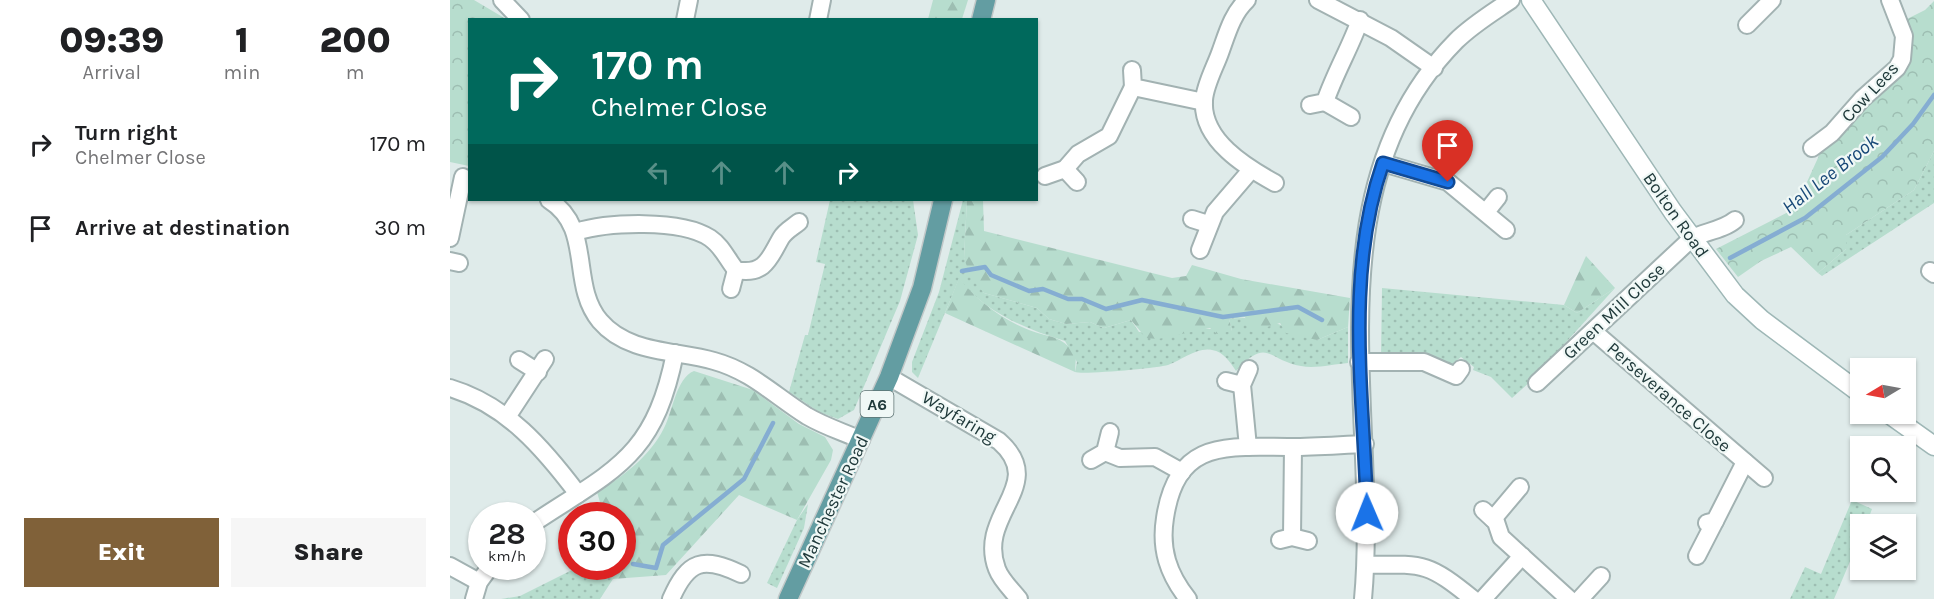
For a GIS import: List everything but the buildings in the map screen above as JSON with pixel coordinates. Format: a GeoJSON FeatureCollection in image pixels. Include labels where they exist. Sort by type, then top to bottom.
{"type":"FeatureCollection","features":[{"type":"Feature","properties":{"kind":"main road"},"geometry":{"type":"LineString","coordinates":[[982,18],[986,0]]}},
{"type":"Feature","properties":{"kind":"main road","name":"Bolton Road"},"geometry":{"type":"LineString","coordinates":[[1530,0],[1692,238],[1731,289],[1762,320],[1850,386]]}},
{"type":"Feature","properties":{"kind":"main road","name":"Manchester Road"},"geometry":{"type":"LineString","coordinates":[[788,599],[889,377],[922,288],[943,201]]}},
{"type":"Feature","properties":{"kind":"main road"},"geometry":{"type":"LineString","coordinates":[[1903,424],[1934,446]]}},
{"type":"Feature","properties":{"kind":"street"},"geometry":{"type":"LineString","coordinates":[[502,0],[519,18]]}},
{"type":"Feature","properties":{"kind":"street"},"geometry":{"type":"LineString","coordinates":[[685,18],[689,0]]}},
{"type":"Feature","properties":{"kind":"street"},"geometry":{"type":"LineString","coordinates":[[818,18],[822,0]]}},
{"type":"Feature","properties":{"kind":"street"},"geometry":{"type":"LineString","coordinates":[[1247,0],[1233,18],[1204,102],[1208,122],[1216,137],[1251,170],[1275,183]]}},
{"type":"Feature","properties":{"kind":"street"},"geometry":{"type":"LineString","coordinates":[[1318,0],[1360,20],[1434,68]]}},
{"type":"Feature","properties":{"kind":"street"},"geometry":{"type":"LineString","coordinates":[[1363,599],[1366,565],[1365,444],[1359,362],[1366,228],[1383,163],[1402,117],[1434,68],[1457,40],[1511,0]]}},
{"type":"Feature","properties":{"kind":"street"},"geometry":{"type":"LineString","coordinates":[[1745,29],[1772,0]]}},
{"type":"Feature","properties":{"kind":"street","name":"Cow Lees"},"geometry":{"type":"LineString","coordinates":[[1813,142],[1888,76],[1902,59],[1904,36],[1890,0]]}},
{"type":"Feature","properties":{"kind":"street"},"geometry":{"type":"LineString","coordinates":[[1351,117],[1317,103],[1349,51],[1360,20]]}},
{"type":"Feature","properties":{"kind":"street"},"geometry":{"type":"LineString","coordinates":[[1045,176],[1065,169],[1078,154],[1109,136],[1133,87],[1132,70]]}},
{"type":"Feature","properties":{"kind":"street"},"geometry":{"type":"LineString","coordinates":[[1133,87],[1204,102]]}},
{"type":"Feature","properties":{"kind":"street"},"geometry":{"type":"LineString","coordinates":[[1383,163],[1448,182],[1506,230]]}},
{"type":"Feature","properties":{"kind":"street"},"geometry":{"type":"LineString","coordinates":[[1065,169],[1077,182]]}},
{"type":"Feature","properties":{"kind":"street"},"geometry":{"type":"LineString","coordinates":[[1200,250],[1200,222],[1220,206],[1251,170]]}},
{"type":"Feature","properties":{"kind":"street"},"geometry":{"type":"LineString","coordinates":[[450,238],[461,176]]}},
{"type":"Feature","properties":{"kind":"street"},"geometry":{"type":"LineString","coordinates":[[1486,212],[1498,198]]}},
{"type":"Feature","properties":{"kind":"street"},"geometry":{"type":"LineString","coordinates":[[550,201],[563,212],[576,232],[588,301],[600,321],[620,338],[643,347],[714,361],[746,373],[810,418],[861,440]]}},
{"type":"Feature","properties":{"kind":"street"},"geometry":{"type":"LineString","coordinates":[[736,270],[750,271],[765,265],[775,254],[785,234],[799,222]]}},
{"type":"Feature","properties":{"kind":"street"},"geometry":{"type":"LineString","coordinates":[[576,232],[623,224],[692,231],[710,238],[719,245],[736,270],[731,289]]}},
{"type":"Feature","properties":{"kind":"street"},"geometry":{"type":"LineString","coordinates":[[1692,238],[1708,230],[1733,226]]}},
{"type":"Feature","properties":{"kind":"street","name":"Green Mill Close"},"geometry":{"type":"LineString","coordinates":[[1537,383],[1692,238]]}},
{"type":"Feature","properties":{"kind":"street","name":"Perseverance Close"},"geometry":{"type":"LineString","coordinates":[[1593,331],[1764,478]]}},
{"type":"Feature","properties":{"kind":"street"},"geometry":{"type":"LineString","coordinates":[[546,515],[610,475],[637,449],[658,415],[668,389],[675,353]]}},
{"type":"Feature","properties":{"kind":"street"},"geometry":{"type":"LineString","coordinates":[[507,417],[541,366],[519,360]]}},
{"type":"Feature","properties":{"kind":"street"},"geometry":{"type":"LineString","coordinates":[[1359,362],[1424,362],[1456,375],[1461,369]]}},
{"type":"Feature","properties":{"kind":"street","name":"Wayfaring"},"geometry":{"type":"LineString","coordinates":[[889,377],[999,441],[1012,455],[1018,474],[1016,486],[996,525],[993,542],[997,569],[1013,597]]}},
{"type":"Feature","properties":{"kind":"street"},"geometry":{"type":"LineString","coordinates":[[1239,378],[1248,447]]}},
{"type":"Feature","properties":{"kind":"street"},"geometry":{"type":"LineString","coordinates":[[450,388],[481,401],[507,417],[533,438],[578,494]]}},
{"type":"Feature","properties":{"kind":"street"},"geometry":{"type":"LineString","coordinates":[[1110,432],[1098,456],[1155,457],[1182,472]]}},
{"type":"Feature","properties":{"kind":"street"},"geometry":{"type":"LineString","coordinates":[[1188,599],[1167,564],[1163,538],[1166,512],[1182,472],[1193,461],[1214,450],[1365,444]]}},
{"type":"Feature","properties":{"kind":"street"},"geometry":{"type":"LineString","coordinates":[[1293,447],[1293,540]]}},
{"type":"Feature","properties":{"kind":"street","name":"Perseverance Close"},"geometry":{"type":"LineString","coordinates":[[1697,556],[1711,522],[1745,462]]}},
{"type":"Feature","properties":{"kind":"street"},"geometry":{"type":"LineString","coordinates":[[1520,487],[1488,515],[1501,537],[1569,599]]}},
{"type":"Feature","properties":{"kind":"street"},"geometry":{"type":"LineString","coordinates":[[1483,599],[1521,556]]}},
{"type":"Feature","properties":{"kind":"street"},"geometry":{"type":"LineString","coordinates":[[671,599],[683,575],[711,557],[741,574]]}},
{"type":"Feature","properties":{"kind":"street"},"geometry":{"type":"LineString","coordinates":[[1366,565],[1425,566],[1440,573],[1473,599]]}},
{"type":"Feature","properties":{"kind":"street"},"geometry":{"type":"LineString","coordinates":[[450,566],[480,582],[474,599]]}},
{"type":"Feature","properties":{"kind":"street"},"geometry":{"type":"LineString","coordinates":[[1580,599],[1601,576]]}},
{"type":"Feature","properties":{"kind":"green space"},"geometry":{"type":"Polygon","coordinates":[[[450,0],[474,0],[504,18],[468,18],[468,166],[450,162],[450,0]]]}},
{"type":"Feature","properties":{"kind":"green space"},"geometry":{"type":"Polygon","coordinates":[[[933,0],[968,0],[962,18],[928,18],[933,0]]]}},
{"type":"Feature","properties":{"kind":"green space"},"geometry":{"type":"Polygon","coordinates":[[[1934,1],[1934,151],[1914,190],[1846,235],[1846,249],[1818,273],[1791,247],[1761,261],[1738,277],[1716,249],[1796,208],[1809,186],[1807,182],[1822,149],[1911,53],[1913,34],[1905,20],[1925,10],[1934,1]]]}},
{"type":"Feature","properties":{"kind":"green space"},"geometry":{"type":"Polygon","coordinates":[[[1934,151],[1934,203],[1822,276],[1818,273],[1846,249],[1846,235],[1914,190],[1934,151]]]}},
{"type":"Feature","properties":{"kind":"green space"},"geometry":{"type":"Polygon","coordinates":[[[830,201],[913,201],[918,235],[900,301],[854,410],[838,419],[819,412],[789,392],[805,335],[808,335],[825,264],[816,262],[830,201]]]}},
{"type":"Feature","properties":{"kind":"green space"},"geometry":{"type":"Polygon","coordinates":[[[963,201],[967,201],[964,258],[984,293],[1037,308],[1049,319],[1066,324],[1090,322],[1104,328],[1131,320],[1139,332],[1198,329],[1232,331],[1229,319],[1253,318],[1275,323],[1317,340],[1348,327],[1348,363],[1306,367],[1262,352],[1247,360],[1236,371],[1223,355],[1216,351],[1201,350],[1168,365],[1105,372],[1075,372],[1077,362],[1065,341],[1021,325],[993,310],[969,291],[959,279],[918,378],[912,372],[912,362],[939,292],[963,201]]]}},
{"type":"Feature","properties":{"kind":"green space"},"geometry":{"type":"Polygon","coordinates":[[[967,201],[983,201],[984,231],[1172,278],[1186,276],[1192,265],[1241,279],[1350,298],[1348,327],[1317,340],[1286,333],[1280,323],[1251,332],[1245,317],[1229,319],[1232,331],[1217,334],[1210,328],[1158,339],[1146,338],[1131,320],[1104,328],[1090,322],[1066,324],[1049,319],[1037,308],[984,293],[971,278],[964,258],[967,201]]]}},
{"type":"Feature","properties":{"kind":"green space"},"geometry":{"type":"Polygon","coordinates":[[[1586,256],[1615,288],[1577,313],[1564,305],[1586,256]]]}},
{"type":"Feature","properties":{"kind":"green space"},"geometry":{"type":"Polygon","coordinates":[[[959,278],[973,294],[1000,315],[1019,326],[1060,340],[1070,348],[1076,355],[1075,372],[945,313],[959,278]]]}},
{"type":"Feature","properties":{"kind":"green space"},"geometry":{"type":"Polygon","coordinates":[[[1382,288],[1564,305],[1577,313],[1615,288],[1531,381],[1512,398],[1491,377],[1473,370],[1474,367],[1461,357],[1450,366],[1432,357],[1417,354],[1381,359],[1382,288]]]}},
{"type":"Feature","properties":{"kind":"green space"},"geometry":{"type":"Polygon","coordinates":[[[694,371],[753,390],[799,424],[825,437],[833,450],[831,460],[797,520],[739,495],[666,575],[636,577],[636,502],[600,502],[597,492],[626,472],[651,448],[664,428],[679,388],[688,375],[694,371]]]}},
{"type":"Feature","properties":{"kind":"green space"},"geometry":{"type":"Polygon","coordinates":[[[1851,502],[1872,509],[1870,514],[1850,514],[1850,561],[1834,599],[1790,599],[1805,567],[1821,574],[1851,502]]]}},
{"type":"Feature","properties":{"kind":"green space"},"geometry":{"type":"Polygon","coordinates":[[[808,504],[804,528],[777,588],[767,583],[797,520],[808,504]]]}},
{"type":"Feature","properties":{"kind":"green space"},"geometry":{"type":"Polygon","coordinates":[[[558,577],[558,580],[612,580],[600,599],[501,599],[520,596],[558,577]]]}},
{"type":"Feature","properties":{"kind":"waterway","name":"Hall Lee Brook"},"geometry":{"type":"LineString","coordinates":[[1730,258],[1805,218],[1882,157],[1913,124],[1934,95]]}},
{"type":"Feature","properties":{"kind":"waterway","name":"Hall Lee Brook"},"geometry":{"type":"LineString","coordinates":[[962,271],[985,267],[991,275],[1029,291],[1043,289],[1068,299],[1082,299],[1106,309],[1142,300],[1223,317],[1298,307],[1322,320]]}},
{"type":"Feature","properties":{"kind":"waterway","name":"Hall Lee Brook"},"geometry":{"type":"LineString","coordinates":[[636,565],[656,568],[663,545],[744,479],[773,423]]}},
{"type":"Feature","properties":{"kind":"route"},"geometry":{"type":"LineString","coordinates":[[1367,513],[1359,346],[1366,228],[1370,206],[1383,163],[1448,182]]}}]}
